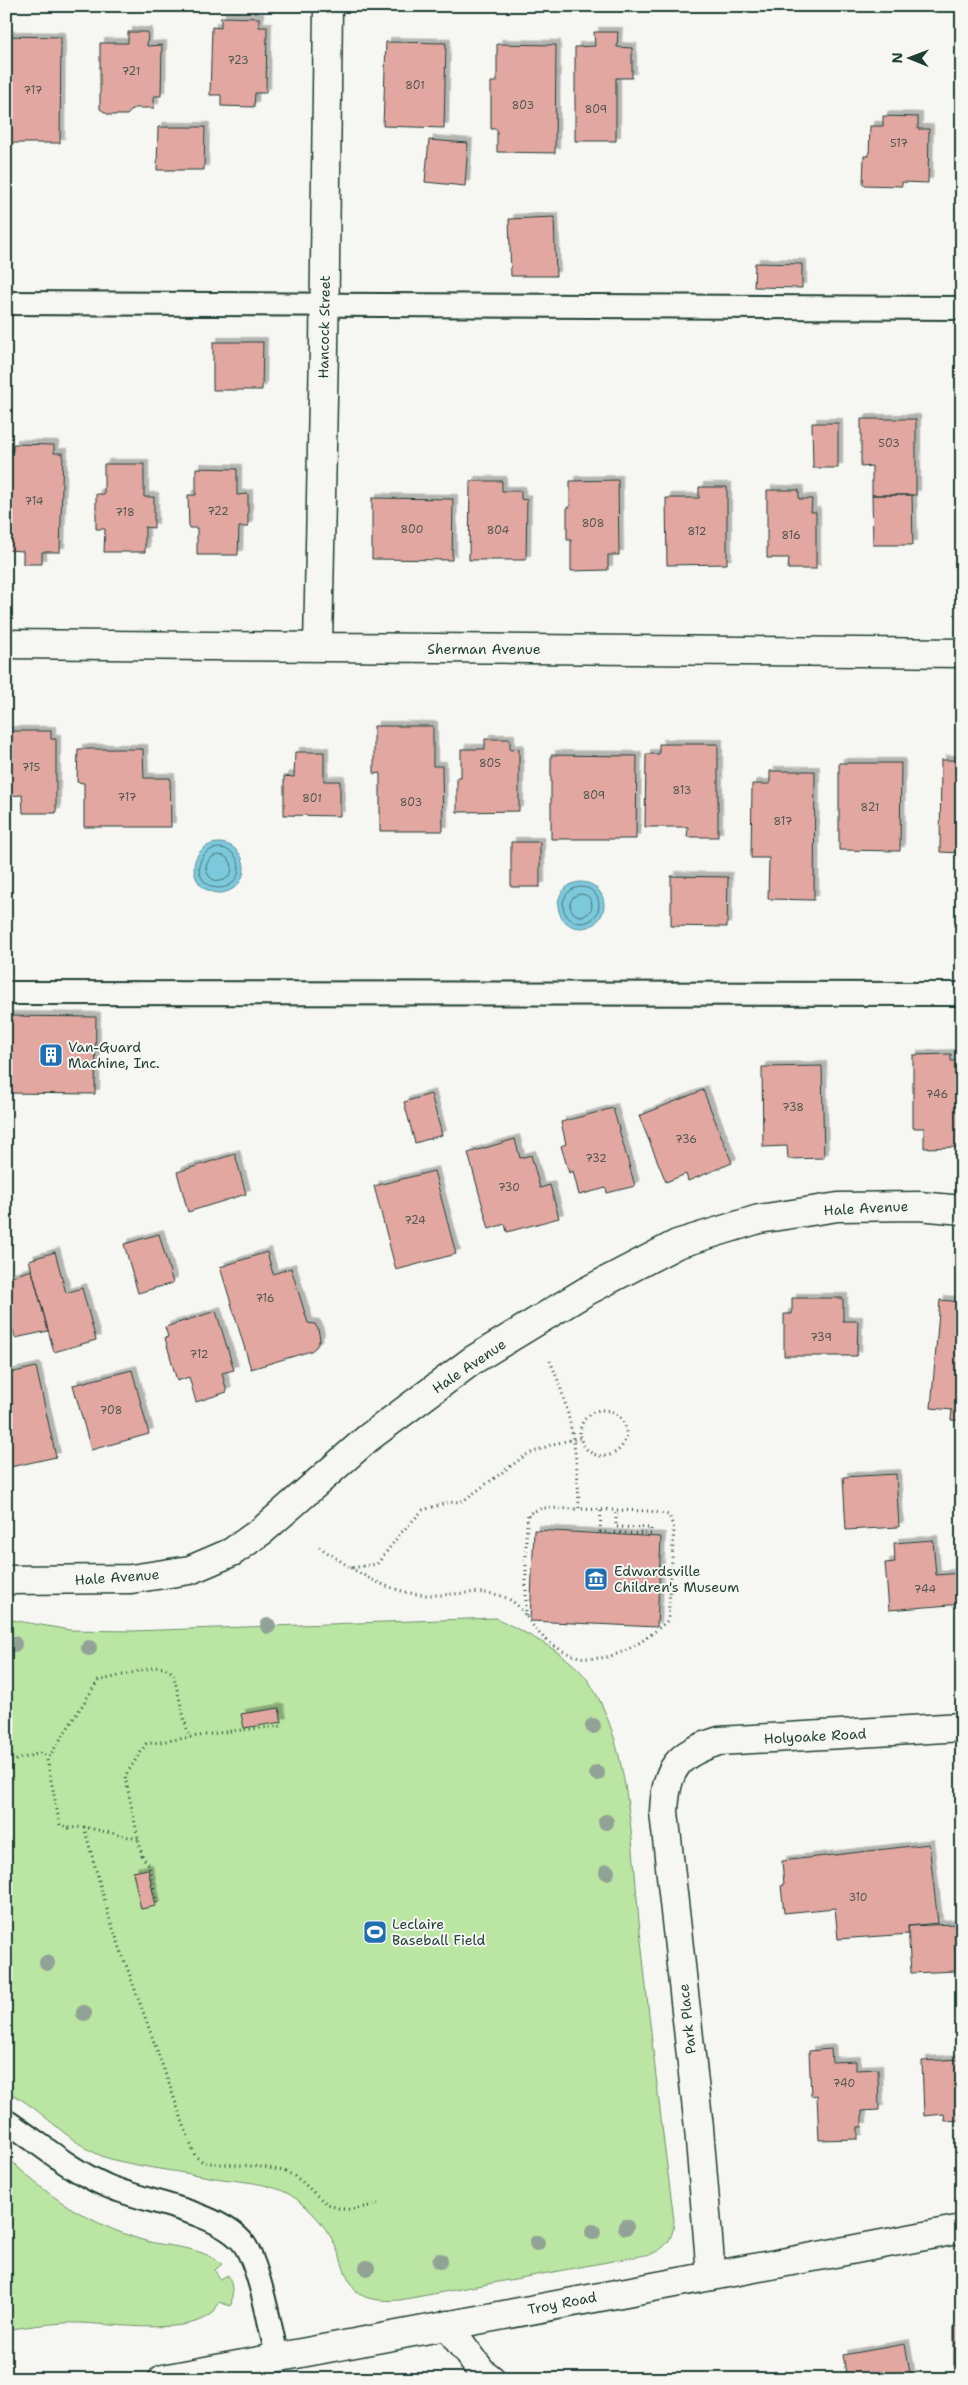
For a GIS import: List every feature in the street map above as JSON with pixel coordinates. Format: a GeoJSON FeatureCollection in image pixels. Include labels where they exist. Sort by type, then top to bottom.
{"type":"FeatureCollection","features":[{"type":"Feature","properties":{"kind":"street","name":"Hancock Street"},"geometry":{"type":"LineString","coordinates":[[318,647],[328,6]]}},
{"type":"Feature","properties":{"kind":"street","name":"Sherman Avenue"},"geometry":{"type":"LineString","coordinates":[[6,644],[962,653]]}},
{"type":"Feature","properties":{"kind":"street","name":"Hale Avenue"},"geometry":{"type":"LineString","coordinates":[[6,1580],[131,1579],[190,1570],[232,1552],[262,1530],[368,1438],[473,1360],[584,1292],[677,1244],[759,1219],[838,1207],[919,1206],[962,1210]]}},
{"type":"Feature","properties":{"kind":"street","name":"Holyoake Road"},"geometry":{"type":"LineString","coordinates":[[675,1766],[694,1749],[719,1741],[962,1727]]}},
{"type":"Feature","properties":{"kind":"street","name":"Park Place"},"geometry":{"type":"LineString","coordinates":[[675,1766],[665,1786],[664,1812],[699,2128],[711,2275]]}},
{"type":"Feature","properties":{"kind":"street","name":"Troy Road"},"geometry":{"type":"LineString","coordinates":[[163,2379],[962,2228]]}},
{"type":"Feature","properties":{"kind":"street"},"geometry":{"type":"LineString","coordinates":[[447,2325],[482,2372],[491,2379]]}},
{"type":"Feature","properties":{"kind":"lane"},"geometry":{"type":"LineString","coordinates":[[6,303],[962,308]]}},
{"type":"Feature","properties":{"kind":"lane"},"geometry":{"type":"LineString","coordinates":[[6,994],[962,994]]}},
{"type":"Feature","properties":{"kind":"lane"},"geometry":{"type":"LineString","coordinates":[[6,2121],[63,2164],[105,2186],[191,2212],[226,2229],[244,2244],[254,2269],[277,2357]]}},
{"type":"Feature","properties":{"kind":"path"},"geometry":{"type":"LineString","coordinates":[[550,1361],[567,1410],[574,1440],[579,1473],[579,1509]]}},
{"type":"Feature","properties":{"kind":"path"},"geometry":{"type":"LineString","coordinates":[[600,1410],[615,1414],[625,1426],[625,1442],[621,1448],[608,1456],[601,1456],[587,1451],[580,1438],[582,1423],[586,1416],[600,1410]]}},
{"type":"Feature","properties":{"kind":"path"},"geometry":{"type":"LineString","coordinates":[[351,1568],[377,1564],[401,1533],[423,1510],[446,1503],[462,1501],[526,1455],[553,1444],[580,1438]]}},
{"type":"Feature","properties":{"kind":"path"},"geometry":{"type":"LineString","coordinates":[[319,1547],[372,1581],[428,1596],[480,1591],[500,1596],[518,1605],[526,1617],[544,1638],[560,1648],[591,1660],[610,1657],[639,1645],[668,1620],[674,1529],[669,1515],[650,1510],[542,1508],[528,1514],[526,1537],[526,1617]]}},
{"type":"Feature","properties":{"kind":"path"},"geometry":{"type":"LineString","coordinates":[[601,1510],[600,1533],[651,1534],[651,1528],[616,1527],[616,1510]]}},
{"type":"Feature","properties":{"kind":"path"},"geometry":{"type":"LineString","coordinates":[[138,1838],[84,1827],[63,1827],[58,1822],[47,1760],[98,1681],[156,1667],[164,1668],[173,1673],[189,1738]]}},
{"type":"Feature","properties":{"kind":"path"},"geometry":{"type":"LineString","coordinates":[[157,1903],[149,1865],[142,1856],[125,1776],[146,1744],[281,1726]]}},
{"type":"Feature","properties":{"kind":"path"},"geometry":{"type":"LineString","coordinates":[[6,1763],[40,1753],[50,1756]]}},
{"type":"Feature","properties":{"kind":"path"},"geometry":{"type":"LineString","coordinates":[[84,1827],[110,1920],[194,2156],[203,2162],[272,2169],[289,2173],[304,2182],[321,2200],[342,2209],[378,2204]]}},
{"type":"Feature","properties":{"kind":"green space"},"geometry":{"type":"Polygon","coordinates":[[[496,1618],[548,1646],[573,1664],[583,1674],[605,1711],[615,1740],[628,1804],[632,1837],[640,1931],[674,2220],[671,2237],[662,2248],[651,2254],[400,2300],[369,2298],[359,2294],[353,2287],[333,2241],[316,2217],[295,2198],[277,2189],[256,2183],[139,2165],[99,2155],[84,2147],[33,2108],[6,2091],[6,1619],[70,1630],[133,1631],[496,1618]]]}},
{"type":"Feature","properties":{"kind":"green space"},"geometry":{"type":"Polygon","coordinates":[[[6,2155],[36,2183],[86,2217],[142,2240],[203,2253],[222,2264],[215,2270],[220,2279],[228,2275],[232,2290],[231,2306],[218,2302],[213,2313],[200,2321],[183,2325],[142,2327],[64,2323],[6,2330],[6,2155]]]}},
{"type":"Feature","properties":{"kind":"water"},"geometry":{"type":"Polygon","coordinates":[[[219,843],[228,845],[239,854],[244,868],[242,877],[233,888],[219,893],[210,891],[199,882],[194,868],[196,859],[205,848],[219,843]]]}},
{"type":"Feature","properties":{"kind":"water"},"geometry":{"type":"Polygon","coordinates":[[[581,882],[594,886],[600,892],[604,905],[600,918],[594,924],[581,928],[568,924],[562,918],[558,905],[562,892],[568,886],[581,882]]]}},
{"type":"Feature","properties":{"kind":"building"},"geometry":{"type":"Polygon","coordinates":[[[221,17],[259,18],[259,27],[267,27],[266,93],[255,93],[254,107],[221,106],[221,95],[210,95],[212,27],[221,28],[221,17]]]}},
{"type":"Feature","properties":{"kind":"building"},"geometry":{"type":"Polygon","coordinates":[[[128,32],[148,32],[147,46],[162,45],[161,96],[154,96],[154,108],[134,108],[127,115],[109,115],[100,109],[100,43],[128,43],[128,32]]]}},
{"type":"Feature","properties":{"kind":"building"},"geometry":{"type":"Polygon","coordinates":[[[594,32],[618,32],[617,47],[632,48],[632,78],[616,78],[616,141],[575,141],[575,47],[595,46],[594,32]]]}},
{"type":"Feature","properties":{"kind":"building"},"geometry":{"type":"Polygon","coordinates":[[[6,36],[61,37],[60,143],[6,143],[6,36]]]}},
{"type":"Feature","properties":{"kind":"building"},"geometry":{"type":"Polygon","coordinates":[[[386,42],[446,43],[444,128],[383,126],[386,42]]]}},
{"type":"Feature","properties":{"kind":"building"},"geometry":{"type":"Polygon","coordinates":[[[497,44],[556,45],[555,153],[497,152],[497,129],[491,129],[491,82],[497,82],[497,44]]]}},
{"type":"Feature","properties":{"kind":"building"},"geometry":{"type":"Polygon","coordinates":[[[883,116],[918,117],[918,129],[929,129],[928,183],[902,182],[902,186],[863,185],[864,156],[869,156],[870,126],[883,126],[883,116]]]}},
{"type":"Feature","properties":{"kind":"building"},"geometry":{"type":"Polygon","coordinates":[[[158,127],[205,127],[204,170],[157,170],[158,127]]]}},
{"type":"Feature","properties":{"kind":"building"},"geometry":{"type":"Polygon","coordinates":[[[429,140],[468,143],[465,186],[425,182],[429,140]]]}},
{"type":"Feature","properties":{"kind":"building"},"geometry":{"type":"Polygon","coordinates":[[[554,217],[556,276],[511,276],[509,219],[554,217]]]}},
{"type":"Feature","properties":{"kind":"building"},"geometry":{"type":"Polygon","coordinates":[[[755,263],[802,264],[802,288],[754,287],[755,263]]]}},
{"type":"Feature","properties":{"kind":"building"},"geometry":{"type":"Polygon","coordinates":[[[213,342],[263,342],[262,390],[213,390],[213,342]]]}},
{"type":"Feature","properties":{"kind":"building"},"geometry":{"type":"Polygon","coordinates":[[[861,419],[916,419],[916,495],[872,495],[872,466],[861,467],[861,419]]]}},
{"type":"Feature","properties":{"kind":"building"},"geometry":{"type":"Polygon","coordinates":[[[812,423],[838,423],[838,468],[813,468],[812,423]]]}},
{"type":"Feature","properties":{"kind":"building"},"geometry":{"type":"Polygon","coordinates":[[[13,444],[54,445],[54,453],[63,453],[60,552],[42,552],[42,564],[23,564],[23,551],[6,550],[6,451],[13,451],[13,444]]]}},
{"type":"Feature","properties":{"kind":"building"},"geometry":{"type":"Polygon","coordinates":[[[104,464],[144,464],[144,497],[154,497],[154,528],[145,527],[145,552],[104,552],[105,529],[96,529],[96,494],[104,494],[104,464]]]}},
{"type":"Feature","properties":{"kind":"building"},"geometry":{"type":"Polygon","coordinates":[[[196,468],[237,469],[237,495],[248,494],[248,527],[239,527],[238,555],[197,555],[197,528],[189,528],[188,495],[196,495],[196,468]]]}},
{"type":"Feature","properties":{"kind":"building"},"geometry":{"type":"Polygon","coordinates":[[[618,480],[619,555],[608,555],[608,570],[571,571],[571,540],[567,540],[567,507],[570,507],[570,481],[618,480]]]}},
{"type":"Feature","properties":{"kind":"building"},"geometry":{"type":"Polygon","coordinates":[[[470,481],[502,481],[502,491],[521,491],[521,499],[527,500],[526,560],[469,560],[470,481]]]}},
{"type":"Feature","properties":{"kind":"building"},"geometry":{"type":"Polygon","coordinates":[[[699,487],[727,487],[727,564],[667,565],[666,498],[699,498],[699,487]]]}},
{"type":"Feature","properties":{"kind":"building"},"geometry":{"type":"Polygon","coordinates":[[[767,490],[799,490],[799,499],[812,499],[811,512],[816,512],[816,569],[788,569],[789,558],[767,558],[767,490]]]}},
{"type":"Feature","properties":{"kind":"building"},"geometry":{"type":"Polygon","coordinates":[[[872,495],[912,495],[913,545],[873,545],[872,495]]]}},
{"type":"Feature","properties":{"kind":"building"},"geometry":{"type":"Polygon","coordinates":[[[372,498],[453,499],[452,560],[372,559],[372,498]]]}},
{"type":"Feature","properties":{"kind":"building"},"geometry":{"type":"Polygon","coordinates":[[[374,726],[433,726],[433,766],[442,766],[443,831],[380,831],[380,773],[374,774],[374,726]]]}},
{"type":"Feature","properties":{"kind":"building"},"geometry":{"type":"Polygon","coordinates":[[[6,731],[51,731],[51,739],[56,739],[56,813],[23,813],[22,795],[6,796],[6,731]]]}},
{"type":"Feature","properties":{"kind":"building"},"geometry":{"type":"Polygon","coordinates":[[[485,739],[510,739],[510,750],[519,749],[519,811],[457,812],[457,777],[461,777],[461,749],[485,749],[485,739]]]}},
{"type":"Feature","properties":{"kind":"building"},"geometry":{"type":"Polygon","coordinates":[[[659,744],[718,744],[718,837],[687,837],[688,827],[645,827],[646,754],[659,754],[659,744]]]}},
{"type":"Feature","properties":{"kind":"building"},"geometry":{"type":"Polygon","coordinates":[[[78,749],[143,749],[144,778],[170,778],[171,827],[84,827],[84,783],[77,782],[78,749]]]}},
{"type":"Feature","properties":{"kind":"building"},"geometry":{"type":"Polygon","coordinates":[[[295,752],[324,752],[324,781],[340,781],[340,816],[284,815],[284,776],[294,777],[295,752]]]}},
{"type":"Feature","properties":{"kind":"building"},"geometry":{"type":"Polygon","coordinates":[[[551,755],[637,756],[636,839],[551,839],[551,755]]]}},
{"type":"Feature","properties":{"kind":"building"},"geometry":{"type":"Polygon","coordinates":[[[941,760],[962,760],[962,853],[940,852],[941,760]]]}},
{"type":"Feature","properties":{"kind":"building"},"geometry":{"type":"Polygon","coordinates":[[[839,763],[901,763],[900,851],[839,850],[839,763]]]}},
{"type":"Feature","properties":{"kind":"building"},"geometry":{"type":"Polygon","coordinates":[[[770,771],[815,771],[814,900],[768,899],[769,858],[751,858],[752,784],[770,784],[770,771]]]}},
{"type":"Feature","properties":{"kind":"building"},"geometry":{"type":"Polygon","coordinates":[[[511,842],[540,842],[540,887],[511,887],[511,842]]]}},
{"type":"Feature","properties":{"kind":"building"},"geometry":{"type":"Polygon","coordinates":[[[671,876],[728,877],[727,927],[671,926],[671,876]]]}},
{"type":"Feature","properties":{"kind":"building","name":"Van-Guard Machine, Inc."},"geometry":{"type":"Polygon","coordinates":[[[6,1016],[96,1017],[95,1094],[6,1093],[6,1016]]]}},
{"type":"Feature","properties":{"kind":"building"},"geometry":{"type":"Polygon","coordinates":[[[951,1054],[951,1061],[962,1061],[960,1147],[924,1148],[924,1128],[913,1128],[913,1055],[951,1054]]]}},
{"type":"Feature","properties":{"kind":"building"},"geometry":{"type":"Polygon","coordinates":[[[822,1066],[824,1158],[788,1159],[787,1146],[763,1147],[762,1067],[822,1066]]]}},
{"type":"Feature","properties":{"kind":"building"},"geometry":{"type":"Polygon","coordinates":[[[703,1090],[732,1163],[688,1181],[686,1174],[666,1182],[639,1116],[703,1090]]]}},
{"type":"Feature","properties":{"kind":"building"},"geometry":{"type":"Polygon","coordinates":[[[431,1094],[442,1135],[415,1143],[404,1102],[431,1094]]]}},
{"type":"Feature","properties":{"kind":"building"},"geometry":{"type":"Polygon","coordinates":[[[613,1108],[635,1186],[607,1193],[606,1188],[579,1195],[573,1171],[569,1173],[561,1146],[566,1144],[561,1122],[613,1108]]]}},
{"type":"Feature","properties":{"kind":"building"},"geometry":{"type":"Polygon","coordinates":[[[515,1139],[520,1158],[531,1155],[540,1188],[550,1185],[559,1218],[507,1232],[505,1224],[489,1229],[468,1153],[515,1139]]]}},
{"type":"Feature","properties":{"kind":"building"},"geometry":{"type":"Polygon","coordinates":[[[235,1154],[246,1194],[188,1212],[177,1172],[235,1154]]]}},
{"type":"Feature","properties":{"kind":"building"},"geometry":{"type":"Polygon","coordinates":[[[434,1171],[456,1254],[396,1270],[374,1186],[434,1171]]]}},
{"type":"Feature","properties":{"kind":"building"},"geometry":{"type":"Polygon","coordinates":[[[159,1234],[173,1283],[138,1293],[124,1244],[159,1234]]]}},
{"type":"Feature","properties":{"kind":"building"},"geometry":{"type":"Polygon","coordinates":[[[55,1252],[66,1293],[82,1288],[96,1340],[54,1352],[29,1260],[55,1252]]]}},
{"type":"Feature","properties":{"kind":"building"},"geometry":{"type":"Polygon","coordinates":[[[267,1252],[273,1274],[291,1268],[308,1323],[315,1324],[320,1339],[316,1347],[311,1351],[251,1369],[220,1267],[267,1252]]]}},
{"type":"Feature","properties":{"kind":"building"},"geometry":{"type":"Polygon","coordinates":[[[32,1270],[48,1331],[15,1338],[6,1302],[6,1278],[32,1270]]]}},
{"type":"Feature","properties":{"kind":"building"},"geometry":{"type":"Polygon","coordinates":[[[792,1298],[843,1298],[843,1321],[858,1321],[857,1356],[784,1356],[784,1314],[792,1314],[792,1298]]]}},
{"type":"Feature","properties":{"kind":"building"},"geometry":{"type":"Polygon","coordinates":[[[940,1300],[962,1302],[962,1421],[951,1420],[952,1410],[931,1408],[940,1300]]]}},
{"type":"Feature","properties":{"kind":"building"},"geometry":{"type":"Polygon","coordinates":[[[216,1311],[234,1370],[222,1373],[227,1392],[196,1402],[189,1377],[177,1381],[165,1338],[168,1337],[165,1327],[216,1311]]]}},
{"type":"Feature","properties":{"kind":"building"},"geometry":{"type":"Polygon","coordinates":[[[36,1367],[56,1457],[6,1468],[6,1374],[36,1367]]]}},
{"type":"Feature","properties":{"kind":"building"},"geometry":{"type":"Polygon","coordinates":[[[132,1370],[149,1434],[91,1450],[73,1385],[132,1370]]]}},
{"type":"Feature","properties":{"kind":"building"},"geometry":{"type":"Polygon","coordinates":[[[896,1474],[899,1527],[846,1530],[843,1477],[896,1474]]]}},
{"type":"Feature","properties":{"kind":"building","name":"Edwardsville Children's Museum"},"geometry":{"type":"Polygon","coordinates":[[[534,1530],[661,1537],[657,1627],[530,1621],[534,1530]]]}},
{"type":"Feature","properties":{"kind":"building"},"geometry":{"type":"Polygon","coordinates":[[[933,1540],[936,1575],[962,1573],[962,1604],[889,1610],[885,1563],[895,1562],[894,1543],[933,1540]]]}},
{"type":"Feature","properties":{"kind":"building"},"geometry":{"type":"Polygon","coordinates":[[[279,1708],[282,1722],[244,1728],[241,1714],[279,1708]]]}},
{"type":"Feature","properties":{"kind":"building"},"geometry":{"type":"Polygon","coordinates":[[[929,1844],[938,1923],[908,1926],[909,1934],[838,1939],[835,1908],[784,1913],[781,1886],[784,1885],[782,1861],[929,1844]]]}},
{"type":"Feature","properties":{"kind":"building"},"geometry":{"type":"Polygon","coordinates":[[[148,1869],[156,1906],[141,1909],[133,1872],[148,1869]]]}},
{"type":"Feature","properties":{"kind":"building"},"geometry":{"type":"Polygon","coordinates":[[[954,1924],[956,1971],[911,1973],[908,1926],[954,1924]]]}},
{"type":"Feature","properties":{"kind":"building"},"geometry":{"type":"Polygon","coordinates":[[[831,2049],[832,2062],[856,2061],[856,2070],[878,2069],[879,2110],[862,2111],[862,2127],[858,2127],[858,2139],[819,2140],[817,2095],[811,2096],[809,2051],[831,2049]]]}},
{"type":"Feature","properties":{"kind":"building"},"geometry":{"type":"Polygon","coordinates":[[[962,2059],[962,2120],[945,2121],[944,2114],[924,2116],[922,2061],[962,2059]]]}},
{"type":"Feature","properties":{"kind":"building"},"geometry":{"type":"Polygon","coordinates":[[[954,2326],[962,2326],[962,2365],[954,2365],[954,2326]]]}},
{"type":"Feature","properties":{"kind":"building"},"geometry":{"type":"Polygon","coordinates":[[[905,2344],[911,2379],[847,2379],[843,2355],[905,2344]]]}},
{"type":"Feature","properties":{"kind":"place","name":"Van-Guard Machine, Inc."},"geometry":{"type":"Point","coordinates":[51,1055]}},
{"type":"Feature","properties":{"kind":"place","name":"Edwardsville Children's Museum"},"geometry":{"type":"Point","coordinates":[596,1579]}},
{"type":"Feature","properties":{"kind":"place","name":"Leclaire Baseball Field"},"geometry":{"type":"Point","coordinates":[375,1932]}}]}
